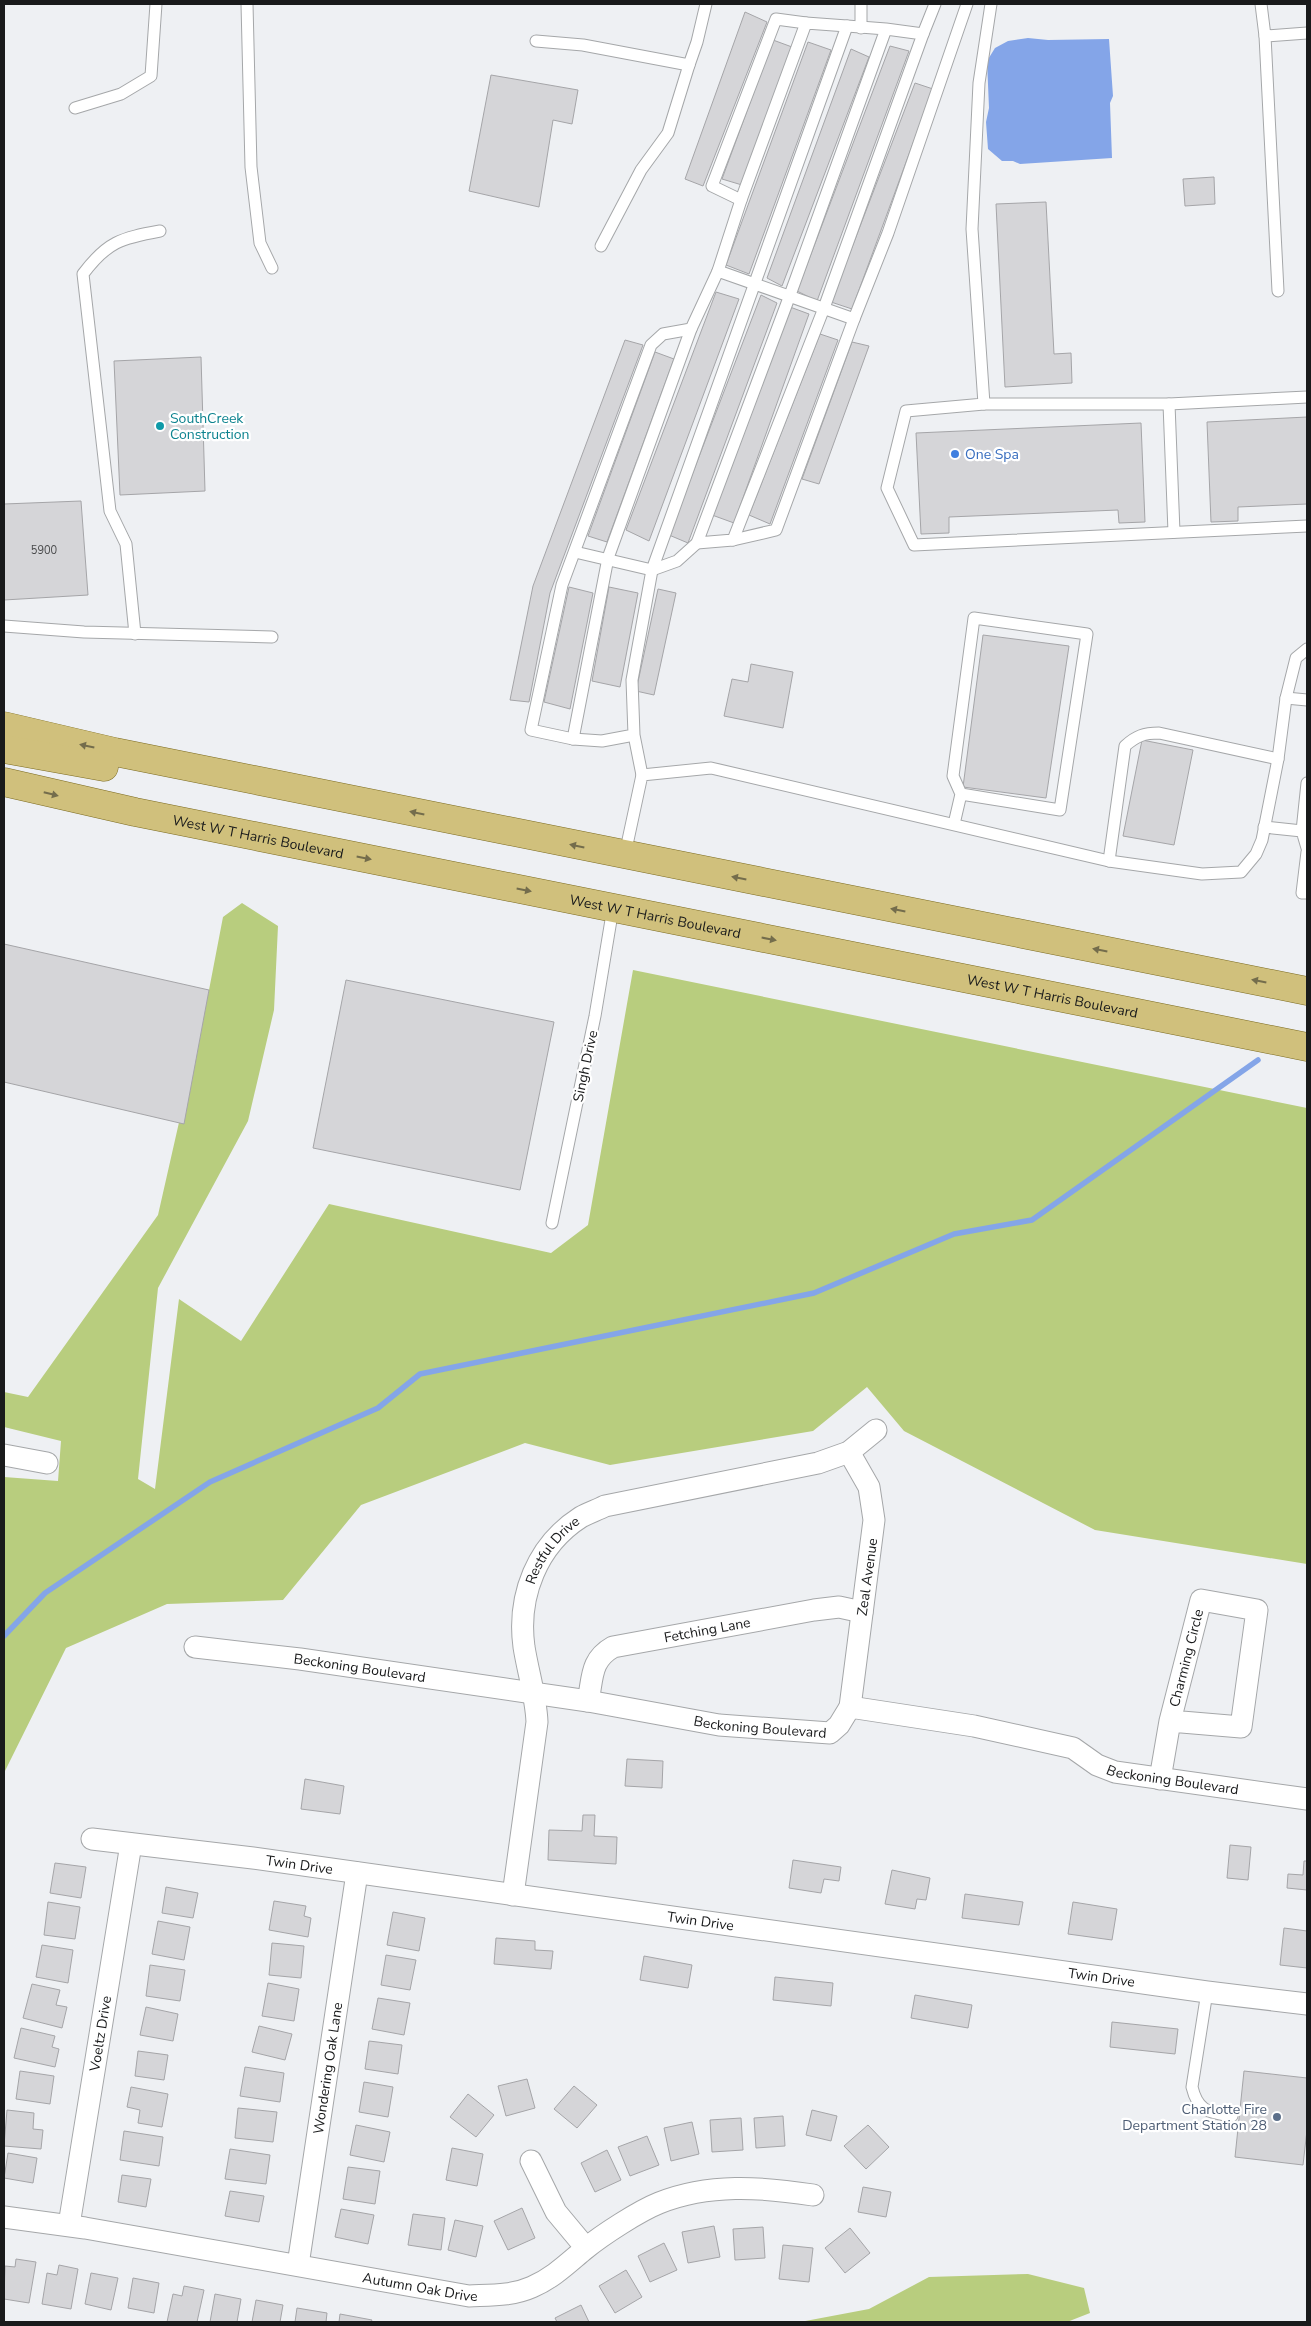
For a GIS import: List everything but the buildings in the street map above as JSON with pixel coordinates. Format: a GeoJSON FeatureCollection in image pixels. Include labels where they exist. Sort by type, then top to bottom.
{"type":"FeatureCollection","features":[{"type":"Feature","properties":{"kind":"main road"},"geometry":{"type":"LineString","coordinates":[[4,726],[115,752],[624,856],[1307,991]]}},
{"type":"Feature","properties":{"kind":"main road"},"geometry":{"type":"LineString","coordinates":[[4,749],[115,769],[254,780]]}},
{"type":"Feature","properties":{"kind":"main road","name":"West W T Harris Boulevard"},"geometry":{"type":"LineString","coordinates":[[4,782],[135,812],[1307,1047]]}},
{"type":"Feature","properties":{"kind":"street","name":"Restful Drive"},"geometry":{"type":"LineString","coordinates":[[513,1895],[537,1722],[524,1647],[524,1604],[539,1561],[549,1545],[566,1528],[582,1516],[605,1506],[818,1463],[848,1452],[876,1430]]}},
{"type":"Feature","properties":{"kind":"street","name":"Zeal Avenue"},"geometry":{"type":"LineString","coordinates":[[848,1452],[869,1487],[874,1520],[850,1707]]}},
{"type":"Feature","properties":{"kind":"street"},"geometry":{"type":"LineString","coordinates":[[4,1455],[47,1463]]}},
{"type":"Feature","properties":{"kind":"street","name":"Charming Circle"},"geometry":{"type":"LineString","coordinates":[[1160,1779],[1170,1720],[1201,1600],[1257,1610],[1240,1727],[1170,1720]]}},
{"type":"Feature","properties":{"kind":"street","name":"Fetching Lane"},"geometry":{"type":"LineString","coordinates":[[588,1701],[595,1665],[601,1654],[612,1647],[814,1610],[839,1607],[862,1612]]}},
{"type":"Feature","properties":{"kind":"street","name":"Beckoning Boulevard"},"geometry":{"type":"LineString","coordinates":[[195,1647],[300,1659],[588,1701],[719,1725],[830,1733],[839,1725],[850,1707],[974,1726],[1073,1748],[1097,1765],[1115,1772],[1307,1800]]}},
{"type":"Feature","properties":{"kind":"street","name":"Twin Drive"},"geometry":{"type":"LineString","coordinates":[[92,1839],[357,1873],[1207,1992],[1307,2004]]}},
{"type":"Feature","properties":{"kind":"street","name":"Voeltz Drive"},"geometry":{"type":"LineString","coordinates":[[69,2225],[131,1844]]}},
{"type":"Feature","properties":{"kind":"street","name":"Wondering Oak Lane"},"geometry":{"type":"LineString","coordinates":[[298,2265],[357,1873]]}},
{"type":"Feature","properties":{"kind":"street"},"geometry":{"type":"LineString","coordinates":[[531,2161],[556,2212],[586,2248]]}},
{"type":"Feature","properties":{"kind":"street","name":"Autumn Oak Drive"},"geometry":{"type":"LineString","coordinates":[[4,2216],[69,2225],[469,2296],[506,2295],[532,2287],[554,2274],[586,2248],[658,2203],[691,2192],[723,2188],[769,2189],[813,2195]]}},
{"type":"Feature","properties":{"kind":"lane"},"geometry":{"type":"LineString","coordinates":[[75,108],[121,94],[151,76],[156,4]]}},
{"type":"Feature","properties":{"kind":"lane"},"geometry":{"type":"LineString","coordinates":[[247,4],[251,167],[260,243],[272,268]]}},
{"type":"Feature","properties":{"kind":"lane"},"geometry":{"type":"LineString","coordinates":[[601,246],[641,170],[668,133],[697,42],[706,4]]}},
{"type":"Feature","properties":{"kind":"lane"},"geometry":{"type":"LineString","coordinates":[[861,4],[861,28]]}},
{"type":"Feature","properties":{"kind":"lane"},"geometry":{"type":"LineString","coordinates":[[734,540],[824,308],[935,4]]}},
{"type":"Feature","properties":{"kind":"lane"},"geometry":{"type":"LineString","coordinates":[[697,543],[734,540],[776,530],[888,233],[967,4]]}},
{"type":"Feature","properties":{"kind":"lane"},"geometry":{"type":"LineString","coordinates":[[984,404],[972,229],[979,83],[991,4]]}},
{"type":"Feature","properties":{"kind":"lane"},"geometry":{"type":"LineString","coordinates":[[1262,4],[1278,291]]}},
{"type":"Feature","properties":{"kind":"lane"},"geometry":{"type":"LineString","coordinates":[[741,200],[712,186],[776,19],[923,34]]}},
{"type":"Feature","properties":{"kind":"lane"},"geometry":{"type":"LineString","coordinates":[[573,739],[608,558],[691,329],[718,271],[741,200],[806,23]]}},
{"type":"Feature","properties":{"kind":"lane"},"geometry":{"type":"LineString","coordinates":[[624,856],[642,775],[634,735],[632,680],[652,570],[847,26]]}},
{"type":"Feature","properties":{"kind":"lane"},"geometry":{"type":"LineString","coordinates":[[575,552],[608,558],[652,570],[677,561],[697,543],[790,295],[886,29]]}},
{"type":"Feature","properties":{"kind":"lane"},"geometry":{"type":"LineString","coordinates":[[1265,36],[1307,33]]}},
{"type":"Feature","properties":{"kind":"lane"},"geometry":{"type":"LineString","coordinates":[[536,41],[583,45],[689,65]]}},
{"type":"Feature","properties":{"kind":"lane"},"geometry":{"type":"LineString","coordinates":[[135,634],[126,544],[110,511],[83,274],[97,255],[116,242],[160,230]]}},
{"type":"Feature","properties":{"kind":"lane"},"geometry":{"type":"LineString","coordinates":[[718,271],[755,282],[854,319]]}},
{"type":"Feature","properties":{"kind":"lane"},"geometry":{"type":"LineString","coordinates":[[634,735],[602,741],[573,739],[531,730],[562,585],[651,345],[663,334],[691,329]]}},
{"type":"Feature","properties":{"kind":"lane"},"geometry":{"type":"LineString","coordinates":[[1307,397],[1168,404],[984,404],[906,411],[887,488],[914,544],[1307,526]]}},
{"type":"Feature","properties":{"kind":"lane"},"geometry":{"type":"LineString","coordinates":[[1168,404],[1174,532]]}},
{"type":"Feature","properties":{"kind":"lane"},"geometry":{"type":"LineString","coordinates":[[954,824],[961,794],[953,776],[974,618],[1087,634],[1060,810],[961,794]]}},
{"type":"Feature","properties":{"kind":"lane"},"geometry":{"type":"LineString","coordinates":[[4,626],[135,634],[272,637]]}},
{"type":"Feature","properties":{"kind":"lane"},"geometry":{"type":"LineString","coordinates":[[642,775],[711,768],[1109,862],[1202,874],[1241,872],[1256,854],[1264,827],[1278,759],[1286,698],[1296,658],[1307,649]]}},
{"type":"Feature","properties":{"kind":"lane"},"geometry":{"type":"LineString","coordinates":[[1286,698],[1307,700]]}},
{"type":"Feature","properties":{"kind":"lane"},"geometry":{"type":"LineString","coordinates":[[1109,862],[1126,746],[1135,738],[1145,733],[1159,733],[1278,759]]}},
{"type":"Feature","properties":{"kind":"lane"},"geometry":{"type":"LineString","coordinates":[[1307,783],[1302,831],[1307,850],[1302,893],[1307,894]]}},
{"type":"Feature","properties":{"kind":"lane"},"geometry":{"type":"LineString","coordinates":[[1264,827],[1302,831]]}},
{"type":"Feature","properties":{"kind":"lane","name":"Singh Drive"},"geometry":{"type":"LineString","coordinates":[[552,1223],[595,1016],[613,908]]}},
{"type":"Feature","properties":{"kind":"lane"},"geometry":{"type":"LineString","coordinates":[[1207,1992],[1192,2087],[1196,2102],[1208,2111],[1232,2116]]}},
{"type":"Feature","properties":{"kind":"green space"},"geometry":{"type":"Polygon","coordinates":[[[242,903],[278,926],[274,1010],[248,1121],[158,1288],[138,1479],[155,1489],[179,1299],[241,1341],[329,1204],[551,1253],[588,1225],[633,970],[1307,1108],[1307,1564],[1095,1530],[904,1431],[867,1387],[813,1431],[610,1465],[525,1443],[361,1505],[283,1600],[167,1604],[66,1648],[4,1773],[4,1477],[58,1481],[61,1441],[4,1427],[4,1392],[28,1397],[158,1215],[209,990],[223,917],[242,903]]]}},
{"type":"Feature","properties":{"kind":"green space"},"geometry":{"type":"Polygon","coordinates":[[[1028,2274],[1084,2288],[1090,2313],[1067,2322],[800,2322],[869,2309],[929,2277],[1028,2274]]]}},
{"type":"Feature","properties":{"kind":"water"},"geometry":{"type":"Polygon","coordinates":[[[1028,38],[1048,40],[1109,39],[1113,96],[1110,103],[1112,158],[1020,164],[1013,161],[1002,161],[988,149],[986,122],[989,108],[987,61],[995,48],[1008,41],[1028,38]]]}},
{"type":"Feature","properties":{"kind":"waterway"},"geometry":{"type":"LineString","coordinates":[[4,1636],[45,1593],[210,1482],[378,1408],[420,1374],[814,1293],[954,1234],[1032,1220],[1258,1060]]}},
{"type":"Feature","properties":{"kind":"place","name":"SouthCreek Construction"},"geometry":{"type":"Point","coordinates":[160,426]}},
{"type":"Feature","properties":{"kind":"place","name":"One Spa"},"geometry":{"type":"Point","coordinates":[955,454]}},
{"type":"Feature","properties":{"kind":"place","name":"Charlotte Fire Department Station 28"},"geometry":{"type":"Point","coordinates":[1277,2117]}}]}
